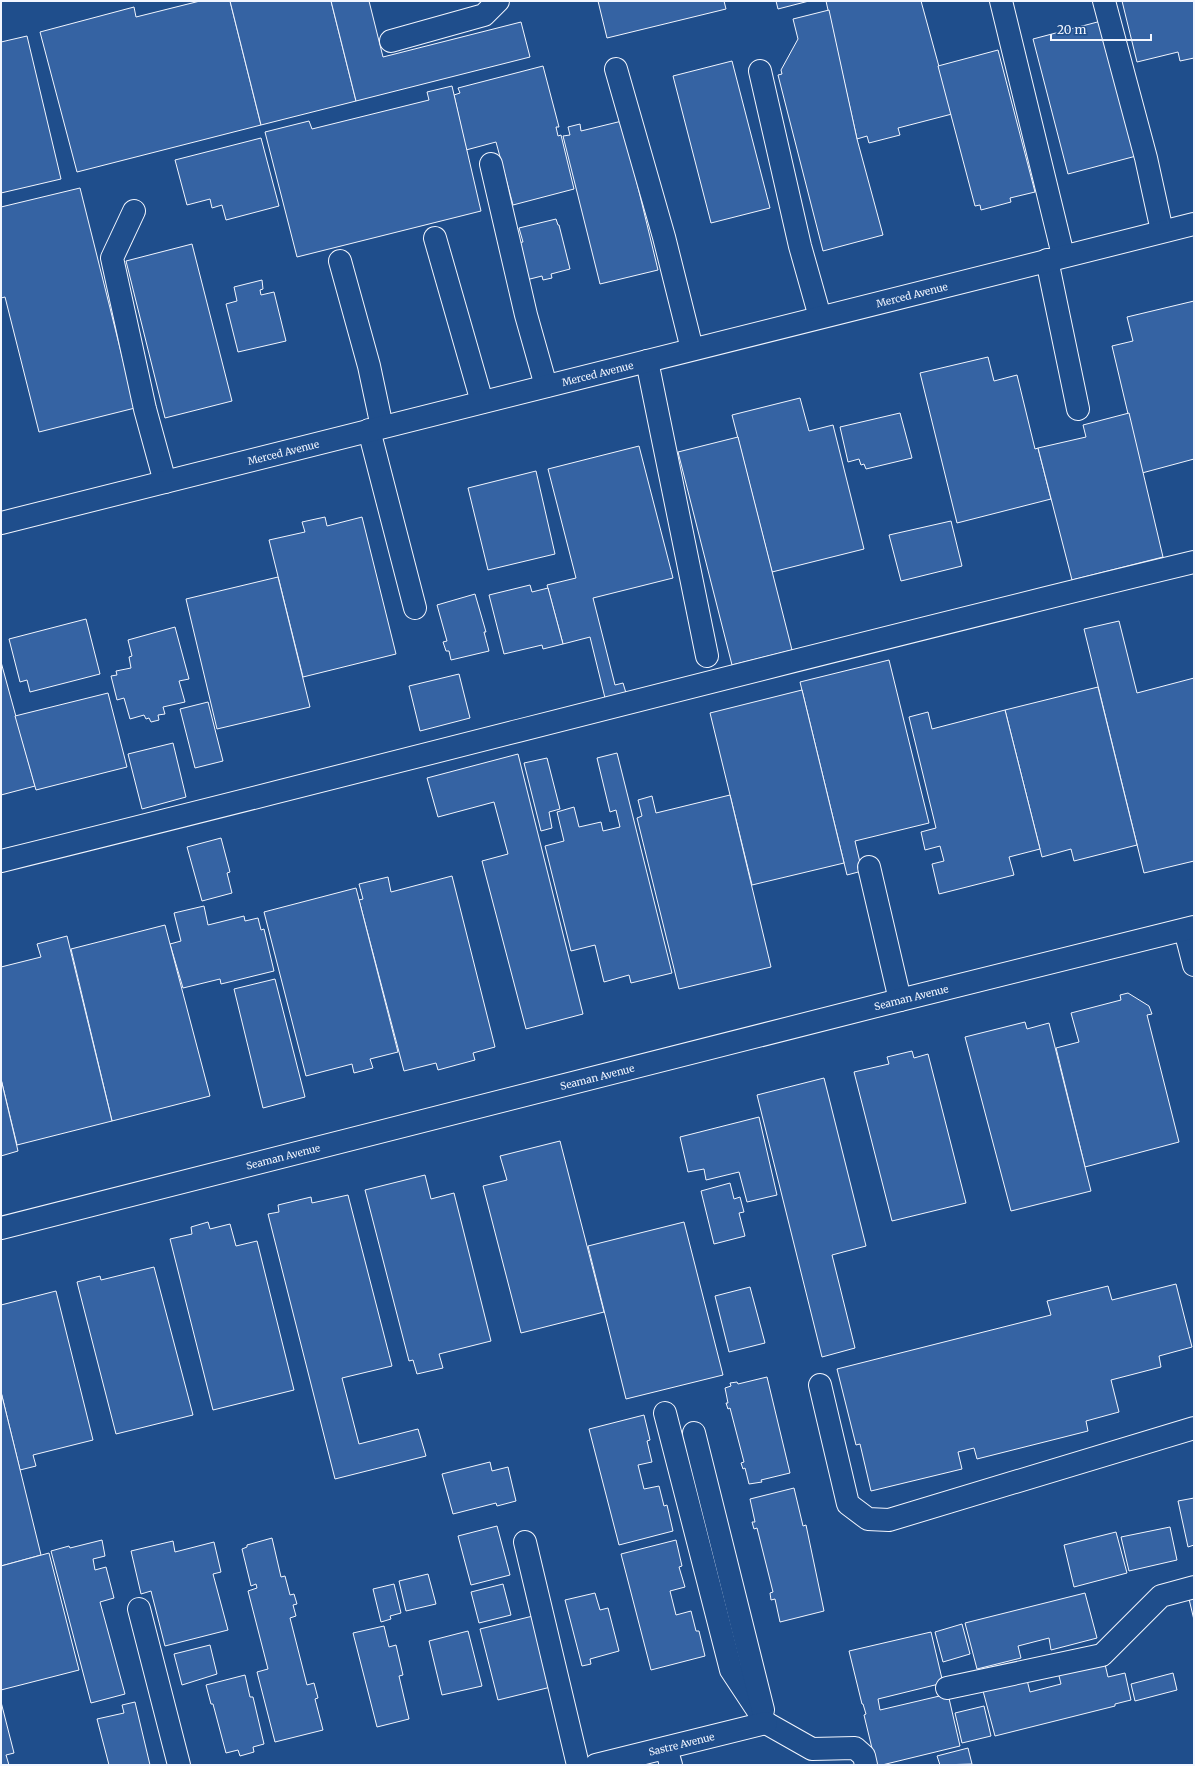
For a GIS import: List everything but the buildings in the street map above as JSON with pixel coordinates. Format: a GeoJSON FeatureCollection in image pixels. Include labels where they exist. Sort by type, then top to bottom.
{"type":"FeatureCollection","features":[{"type":"Feature","properties":{"kind":"street"},"geometry":{"type":"LineString","coordinates":[[391,41],[484,14],[498,1]]}},
{"type":"Feature","properties":{"kind":"street"},"geometry":{"type":"LineString","coordinates":[[1000,1],[1055,258],[1078,410]]}},
{"type":"Feature","properties":{"kind":"street"},"geometry":{"type":"LineString","coordinates":[[1104,1],[1146,158],[1162,231]]}},
{"type":"Feature","properties":{"kind":"street"},"geometry":{"type":"LineString","coordinates":[[616,69],[664,237],[692,349]]}},
{"type":"Feature","properties":{"kind":"street"},"geometry":{"type":"LineString","coordinates":[[760,71],[800,246],[820,317]]}},
{"type":"Feature","properties":{"kind":"street"},"geometry":{"type":"LineString","coordinates":[[491,164],[526,315],[546,386]]}},
{"type":"Feature","properties":{"kind":"street"},"geometry":{"type":"LineString","coordinates":[[134,211],[112,258],[146,409],[165,482]]}},
{"type":"Feature","properties":{"kind":"street","name":"Merced Avenue"},"geometry":{"type":"LineString","coordinates":[[1,523],[1194,224]]}},
{"type":"Feature","properties":{"kind":"street"},"geometry":{"type":"LineString","coordinates":[[435,238],[482,402]]}},
{"type":"Feature","properties":{"kind":"street"},"geometry":{"type":"LineString","coordinates":[[340,261],[369,366],[376,429],[416,608]]}},
{"type":"Feature","properties":{"kind":"street"},"geometry":{"type":"LineString","coordinates":[[647,361],[706,656]]}},
{"type":"Feature","properties":{"kind":"street"},"geometry":{"type":"LineString","coordinates":[[1,861],[259,798],[1022,603],[1194,562]]}},
{"type":"Feature","properties":{"kind":"street"},"geometry":{"type":"LineString","coordinates":[[869,868],[900,1000]]}},
{"type":"Feature","properties":{"kind":"street"},"geometry":{"type":"LineString","coordinates":[[1189,929],[1194,965]]}},
{"type":"Feature","properties":{"kind":"street","name":"Seaman Avenue"},"geometry":{"type":"LineString","coordinates":[[1,1228],[900,1000],[1189,929]]}},
{"type":"Feature","properties":{"kind":"street"},"geometry":{"type":"LineString","coordinates":[[820,1385],[848,1504],[868,1519],[890,1520],[1194,1428]]}},
{"type":"Feature","properties":{"kind":"street"},"geometry":{"type":"LineString","coordinates":[[665,1412],[731,1670],[766,1723],[812,1749],[855,1748],[864,1756],[866,1765]]}},
{"type":"Feature","properties":{"kind":"street"},"geometry":{"type":"LineString","coordinates":[[694,1433],[766,1723]]}},
{"type":"Feature","properties":{"kind":"street"},"geometry":{"type":"LineString","coordinates":[[525,1542],[578,1765]]}},
{"type":"Feature","properties":{"kind":"street"},"geometry":{"type":"LineString","coordinates":[[947,1688],[1102,1655],[1161,1596],[1194,1587]]}},
{"type":"Feature","properties":{"kind":"street"},"geometry":{"type":"LineString","coordinates":[[139,1609],[179,1765]]}},
{"type":"Feature","properties":{"kind":"street","name":"Sastre Avenue"},"geometry":{"type":"LineString","coordinates":[[596,1765],[668,1756],[766,1723]]}}]}
